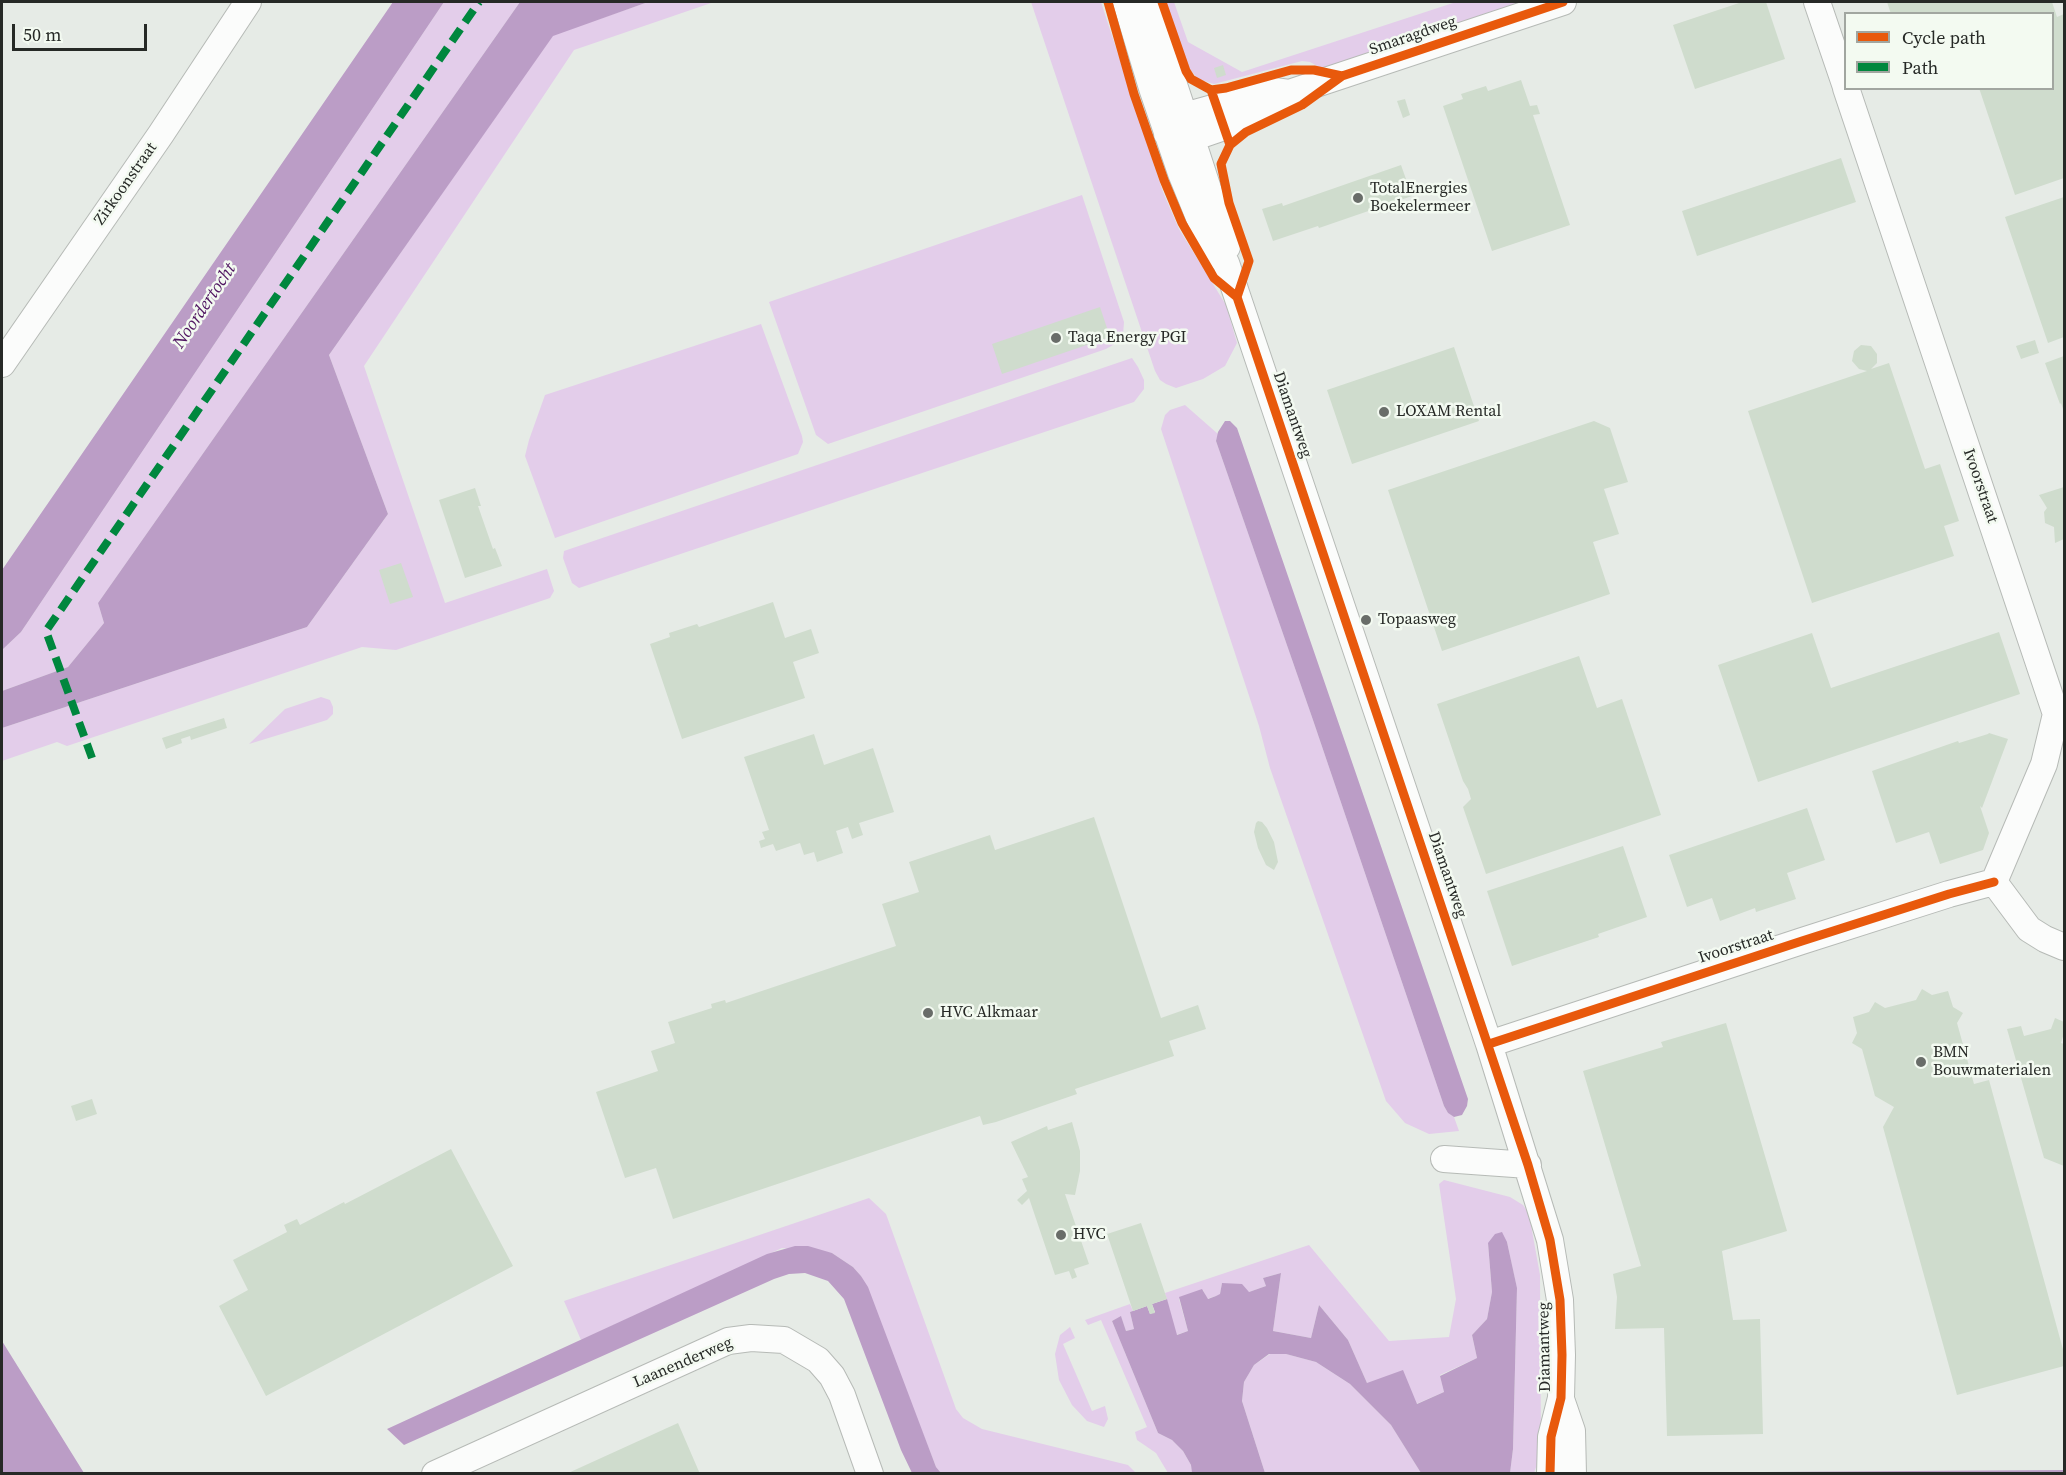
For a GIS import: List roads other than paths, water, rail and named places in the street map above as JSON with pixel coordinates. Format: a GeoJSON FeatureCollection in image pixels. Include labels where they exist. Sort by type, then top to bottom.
{"type":"FeatureCollection","features":[{"type":"Feature","properties":{"kind":"street","name":"Zirkoonstraat"},"geometry":{"type":"LineString","coordinates":[[2,364],[161,134],[248,2]]}},
{"type":"Feature","properties":{"kind":"street","name":"Diamantweg"},"geometry":{"type":"LineString","coordinates":[[1126,2],[1181,129],[1228,248],[1226,262],[1489,1044],[1550,1240],[1560,1300],[1562,1354],[1561,1398],[1551,1437],[1550,1473]]}},
{"type":"Feature","properties":{"kind":"street","name":"Diamantweg"},"geometry":{"type":"LineString","coordinates":[[1147,2],[1181,129]]}},
{"type":"Feature","properties":{"kind":"street","name":"Smaragdweg"},"geometry":{"type":"LineString","coordinates":[[1181,129],[1279,105],[1289,93],[1563,2]]}},
{"type":"Feature","properties":{"kind":"street","name":"Ivoorstraat"},"geometry":{"type":"LineString","coordinates":[[1817,2],[1844,82]]}},
{"type":"Feature","properties":{"kind":"street","name":"Ivoorstraat"},"geometry":{"type":"LineString","coordinates":[[1489,1044],[1813,938],[1994,882],[2044,764],[2056,714],[1847,90]]}},
{"type":"Feature","properties":{"kind":"street"},"geometry":{"type":"LineString","coordinates":[[1994,882],[2029,929],[2064,947]]}},
{"type":"Feature","properties":{"kind":"street"},"geometry":{"type":"LineString","coordinates":[[1444,1159],[1528,1164]]}},
{"type":"Feature","properties":{"kind":"street","name":"Laanenderweg"},"geometry":{"type":"LineString","coordinates":[[435,1473],[728,1341],[768,1338],[784,1340],[802,1349],[818,1360],[832,1376],[842,1395],[870,1473]]}},
{"type":"Feature","properties":{"kind":"street","name":"Diamantweg"},"geometry":{"type":"LineString","coordinates":[[1561,1398],[1572,1431],[1573,1473]]}},
{"type":"Feature","properties":{"kind":"water","name":"Noordertocht"},"geometry":{"type":"Polygon","coordinates":[[[393,2],[444,2],[21,632],[2,650],[2,570],[393,2]]]}},
{"type":"Feature","properties":{"kind":"water"},"geometry":{"type":"Polygon","coordinates":[[[520,2],[648,2],[553,36],[329,355],[388,514],[307,627],[2,728],[2,691],[68,667],[104,623],[98,603],[520,2]]]}},
{"type":"Feature","properties":{"kind":"water"},"geometry":{"type":"Polygon","coordinates":[[[1225,421],[1230,421],[1237,428],[1468,1099],[1462,1115],[1454,1117],[1444,1106],[1216,441],[1218,432],[1225,421]]]}},
{"type":"Feature","properties":{"kind":"water"},"geometry":{"type":"Polygon","coordinates":[[[1502,1232],[1507,1242],[1517,1288],[1513,1449],[1510,1473],[1421,1473],[1391,1425],[1350,1384],[1316,1362],[1286,1354],[1269,1354],[1254,1365],[1244,1382],[1242,1401],[1265,1473],[1192,1473],[1191,1465],[1183,1451],[1172,1440],[1158,1433],[1112,1321],[1121,1316],[1126,1331],[1134,1329],[1130,1312],[1147,1306],[1150,1314],[1155,1312],[1152,1304],[1167,1299],[1177,1335],[1188,1331],[1179,1297],[1202,1289],[1208,1299],[1220,1294],[1222,1283],[1242,1284],[1249,1292],[1266,1286],[1263,1278],[1281,1273],[1273,1331],[1311,1338],[1319,1305],[1348,1340],[1367,1383],[1403,1370],[1417,1404],[1444,1392],[1440,1376],[1477,1358],[1472,1335],[1487,1319],[1492,1292],[1488,1243],[1495,1234],[1502,1232]]]}},
{"type":"Feature","properties":{"kind":"water"},"geometry":{"type":"Polygon","coordinates":[[[795,1246],[808,1246],[832,1253],[853,1267],[861,1276],[868,1287],[936,1467],[941,1473],[912,1473],[901,1450],[844,1299],[828,1281],[805,1273],[789,1274],[774,1279],[404,1445],[387,1429],[767,1254],[795,1246]]]}},
{"type":"Feature","properties":{"kind":"water"},"geometry":{"type":"Polygon","coordinates":[[[2,1341],[84,1473],[2,1473],[2,1341]]]}},
{"type":"Feature","properties":{"kind":"water"},"geometry":{"type":"Polygon","coordinates":[[[2064,1470],[2064,1474],[1614,1473],[2064,1470]]]}},
{"type":"Feature","properties":{"kind":"place","name":"TotalEnergies Boekelermeer"},"geometry":{"type":"Point","coordinates":[1358,198]}},
{"type":"Feature","properties":{"kind":"place","name":"Taqa Energy PGI"},"geometry":{"type":"Point","coordinates":[1056,338]}},
{"type":"Feature","properties":{"kind":"place","name":"LOXAM Rental"},"geometry":{"type":"Point","coordinates":[1384,412]}},
{"type":"Feature","properties":{"kind":"place","name":"Topaasweg"},"geometry":{"type":"Point","coordinates":[1366,620]}},
{"type":"Feature","properties":{"kind":"place","name":"HVC Alkmaar"},"geometry":{"type":"Point","coordinates":[928,1013]}},
{"type":"Feature","properties":{"kind":"place","name":"BMN Bouwmaterialen"},"geometry":{"type":"Point","coordinates":[1921,1062]}},
{"type":"Feature","properties":{"kind":"place","name":"HVC"},"geometry":{"type":"Point","coordinates":[1061,1235]}}]}
